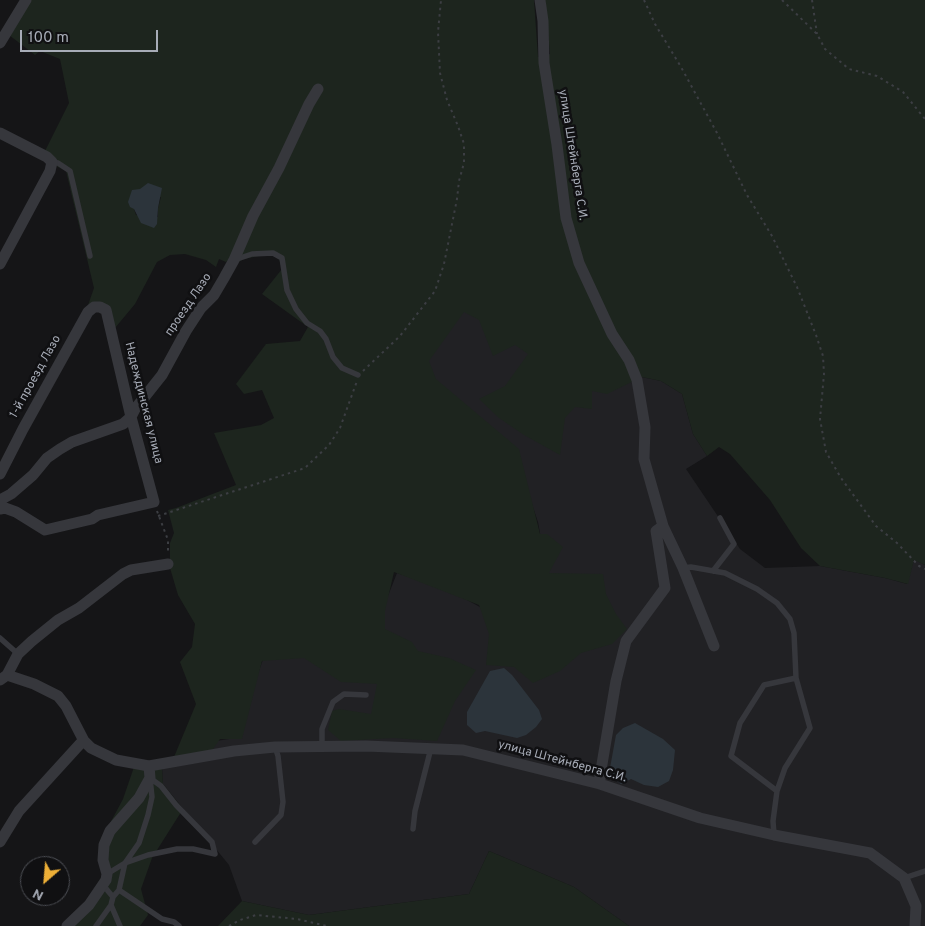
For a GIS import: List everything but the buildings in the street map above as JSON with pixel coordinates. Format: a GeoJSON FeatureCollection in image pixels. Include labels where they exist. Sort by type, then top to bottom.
{"type":"FeatureCollection","features":[{"type":"Feature","properties":{"kind":"street"},"geometry":{"type":"LineString","coordinates":[[0,43],[26,0]]}},
{"type":"Feature","properties":{"kind":"street","name":"улица Штейнберга С.И."},"geometry":{"type":"LineString","coordinates":[[540,0],[543,21],[544,63],[566,218],[579,263],[612,334],[630,360],[646,427],[644,459],[663,526],[683,568],[714,646]]}},
{"type":"Feature","properties":{"kind":"street","name":"проезд Лазо"},"geometry":{"type":"LineString","coordinates":[[0,500],[11,494],[34,475],[47,458],[60,448],[123,424],[131,417],[135,409],[162,375],[186,331],[201,308],[214,295],[234,260],[253,216],[318,89]]}},
{"type":"Feature","properties":{"kind":"street"},"geometry":{"type":"LineString","coordinates":[[0,133],[47,157],[52,162],[50,171],[0,264]]}},
{"type":"Feature","properties":{"kind":"street","name":"1-й проезд Лазо"},"geometry":{"type":"LineString","coordinates":[[0,474],[88,312],[94,307],[106,310]]}},
{"type":"Feature","properties":{"kind":"street","name":"Надеждинская улица"},"geometry":{"type":"LineString","coordinates":[[106,310],[131,417],[154,502]]}},
{"type":"Feature","properties":{"kind":"street"},"geometry":{"type":"LineString","coordinates":[[0,509],[5,508],[16,512],[46,530],[154,502]]}},
{"type":"Feature","properties":{"kind":"street"},"geometry":{"type":"LineString","coordinates":[[600,784],[616,681],[626,641],[665,588],[656,531],[663,526]]}},
{"type":"Feature","properties":{"kind":"street"},"geometry":{"type":"LineString","coordinates":[[67,926],[89,905],[105,879],[104,845],[110,831],[140,798],[150,778],[150,766],[116,760],[91,748],[84,741],[66,706],[58,696],[34,684],[4,677],[18,654],[58,620],[79,608],[123,574],[131,570],[168,564]]}},
{"type":"Feature","properties":{"kind":"street"},"geometry":{"type":"LineString","coordinates":[[2,834],[32,796],[84,741]]}},
{"type":"Feature","properties":{"kind":"street","name":"улица Штейнберга С.И."},"geometry":{"type":"LineString","coordinates":[[150,766],[234,751],[275,747],[463,750],[600,784],[700,818],[774,835],[870,853],[904,878]]}},
{"type":"Feature","properties":{"kind":"street"},"geometry":{"type":"LineString","coordinates":[[904,878],[916,906],[915,926]]}},
{"type":"Feature","properties":{"kind":"lane"},"geometry":{"type":"LineString","coordinates":[[52,162],[58,163],[70,171],[90,256]]}},
{"type":"Feature","properties":{"kind":"lane"},"geometry":{"type":"LineString","coordinates":[[234,260],[252,254],[273,253],[282,258],[287,290],[296,309],[307,324],[320,330],[326,339],[333,357],[342,368],[358,375]]}},
{"type":"Feature","properties":{"kind":"lane"},"geometry":{"type":"LineString","coordinates":[[714,571],[734,544],[720,518]]}},
{"type":"Feature","properties":{"kind":"lane"},"geometry":{"type":"LineString","coordinates":[[683,568],[691,567],[724,573],[757,589],[777,603],[790,619],[794,633],[796,678],[810,728],[785,768],[777,791],[772,821],[774,835]]}},
{"type":"Feature","properties":{"kind":"lane"},"geometry":{"type":"LineString","coordinates":[[0,638],[18,654]]}},
{"type":"Feature","properties":{"kind":"lane"},"geometry":{"type":"LineString","coordinates":[[777,791],[731,756],[740,723],[764,685],[796,678]]}},
{"type":"Feature","properties":{"kind":"lane"},"geometry":{"type":"LineString","coordinates":[[322,747],[322,728],[333,702],[344,694],[366,695]]}},
{"type":"Feature","properties":{"kind":"lane"},"geometry":{"type":"LineString","coordinates":[[255,842],[281,815],[283,802],[278,756],[275,747]]}},
{"type":"Feature","properties":{"kind":"lane"},"geometry":{"type":"LineString","coordinates":[[413,829],[415,811],[431,748]]}},
{"type":"Feature","properties":{"kind":"lane"},"geometry":{"type":"LineString","coordinates":[[125,863],[148,855],[177,849],[193,849],[215,854],[212,842],[176,805],[161,786],[150,778]]}},
{"type":"Feature","properties":{"kind":"lane"},"geometry":{"type":"LineString","coordinates":[[113,897],[105,879],[125,863],[139,843],[152,797],[150,778]]}},
{"type":"Feature","properties":{"kind":"lane"},"geometry":{"type":"LineString","coordinates":[[96,926],[119,890],[125,863]]}},
{"type":"Feature","properties":{"kind":"lane"},"geometry":{"type":"LineString","coordinates":[[904,878],[925,871]]}},
{"type":"Feature","properties":{"kind":"lane"},"geometry":{"type":"LineString","coordinates":[[119,890],[162,919],[174,922],[179,926]]}},
{"type":"Feature","properties":{"kind":"lane"},"geometry":{"type":"LineString","coordinates":[[111,905],[120,926]]}},
{"type":"Feature","properties":{"kind":"path"},"geometry":{"type":"LineString","coordinates":[[158,516],[304,468],[328,445],[340,428],[358,375],[400,336],[435,291],[444,264],[457,199],[458,181],[464,163],[464,144],[447,100],[440,73],[438,32],[441,0]]}},
{"type":"Feature","properties":{"kind":"path"},"geometry":{"type":"LineString","coordinates":[[644,0],[655,24],[717,133],[747,195],[772,236],[797,287],[823,356],[824,374],[820,419],[826,452],[841,478],[876,526],[919,566],[925,569]]}},
{"type":"Feature","properties":{"kind":"path"},"geometry":{"type":"LineString","coordinates":[[782,0],[816,34],[825,49],[849,69],[877,76],[904,92],[925,119]]}},
{"type":"Feature","properties":{"kind":"path"},"geometry":{"type":"LineString","coordinates":[[812,0],[816,34]]}},
{"type":"Feature","properties":{"kind":"path"},"geometry":{"type":"LineString","coordinates":[[154,502],[168,540],[168,564]]}},
{"type":"Feature","properties":{"kind":"path"},"geometry":{"type":"LineString","coordinates":[[229,926],[240,920],[256,916],[297,920],[327,926]]}},
{"type":"Feature","properties":{"kind":"shaded area"},"geometry":{"type":"Polygon","coordinates":[[[29,0],[534,0],[538,57],[550,54],[545,0],[925,0],[925,565],[914,560],[908,584],[820,566],[801,548],[770,500],[730,454],[719,447],[707,456],[693,434],[682,394],[661,381],[642,377],[607,394],[592,391],[592,409],[575,407],[565,418],[560,455],[524,435],[499,418],[479,399],[505,386],[528,354],[515,345],[493,356],[479,320],[464,312],[429,361],[436,379],[519,449],[540,534],[547,534],[563,547],[549,573],[603,574],[606,594],[616,614],[627,629],[612,644],[581,653],[560,671],[533,683],[514,667],[486,665],[489,634],[479,605],[394,572],[385,611],[385,629],[412,642],[418,651],[449,658],[476,670],[455,701],[437,741],[393,738],[341,741],[328,730],[332,711],[339,709],[371,714],[377,684],[341,682],[304,658],[262,661],[242,739],[220,739],[211,752],[174,757],[196,704],[180,662],[192,647],[195,624],[178,595],[170,568],[170,543],[174,533],[168,510],[236,485],[214,433],[261,425],[274,418],[262,390],[244,394],[236,384],[266,344],[300,341],[308,327],[262,294],[282,269],[279,259],[273,256],[259,256],[244,259],[237,263],[231,258],[226,262],[219,259],[216,267],[206,260],[185,254],[170,255],[157,262],[135,304],[115,328],[107,308],[87,308],[94,288],[66,171],[56,166],[44,153],[69,103],[60,59],[40,51],[35,55],[9,35],[29,0]],[[161,197],[134,209],[136,215],[158,217],[161,197]]]}},
{"type":"Feature","properties":{"kind":"shaded area"},"geometry":{"type":"Polygon","coordinates":[[[148,183],[162,188],[157,224],[154,228],[141,223],[128,202],[132,190],[140,189],[148,183]]]}},
{"type":"Feature","properties":{"kind":"shaded area"},"geometry":{"type":"Polygon","coordinates":[[[473,307],[642,377],[661,381],[682,394],[693,434],[707,456],[686,469],[740,549],[765,568],[820,566],[907,584],[914,559],[925,565],[925,926],[629,926],[574,887],[489,851],[469,894],[309,915],[242,901],[229,865],[163,784],[162,768],[216,741],[235,738],[265,654],[371,639],[397,573],[451,591],[487,611],[555,615],[538,522],[511,443],[421,378],[414,354],[457,310],[473,307]]]}},
{"type":"Feature","properties":{"kind":"shaded area"},"geometry":{"type":"Polygon","coordinates":[[[504,668],[512,675],[539,710],[542,719],[526,735],[517,738],[485,731],[476,733],[467,725],[467,712],[490,671],[504,668]]]}},
{"type":"Feature","properties":{"kind":"shaded area"},"geometry":{"type":"Polygon","coordinates":[[[635,723],[663,739],[675,750],[673,770],[669,781],[658,787],[644,785],[631,779],[621,784],[614,779],[610,768],[616,735],[623,728],[635,723]]]}},
{"type":"Feature","properties":{"kind":"shaded area"},"geometry":{"type":"Polygon","coordinates":[[[134,767],[162,768],[163,784],[183,809],[152,858],[141,889],[148,915],[140,926],[71,926],[102,876],[100,842],[123,799],[134,767]]]}},
{"type":"Feature","properties":{"kind":"shaded area"},"geometry":{"type":"Polygon","coordinates":[[[489,851],[574,887],[629,926],[218,926],[242,901],[309,915],[469,894],[489,851]]]}}]}
